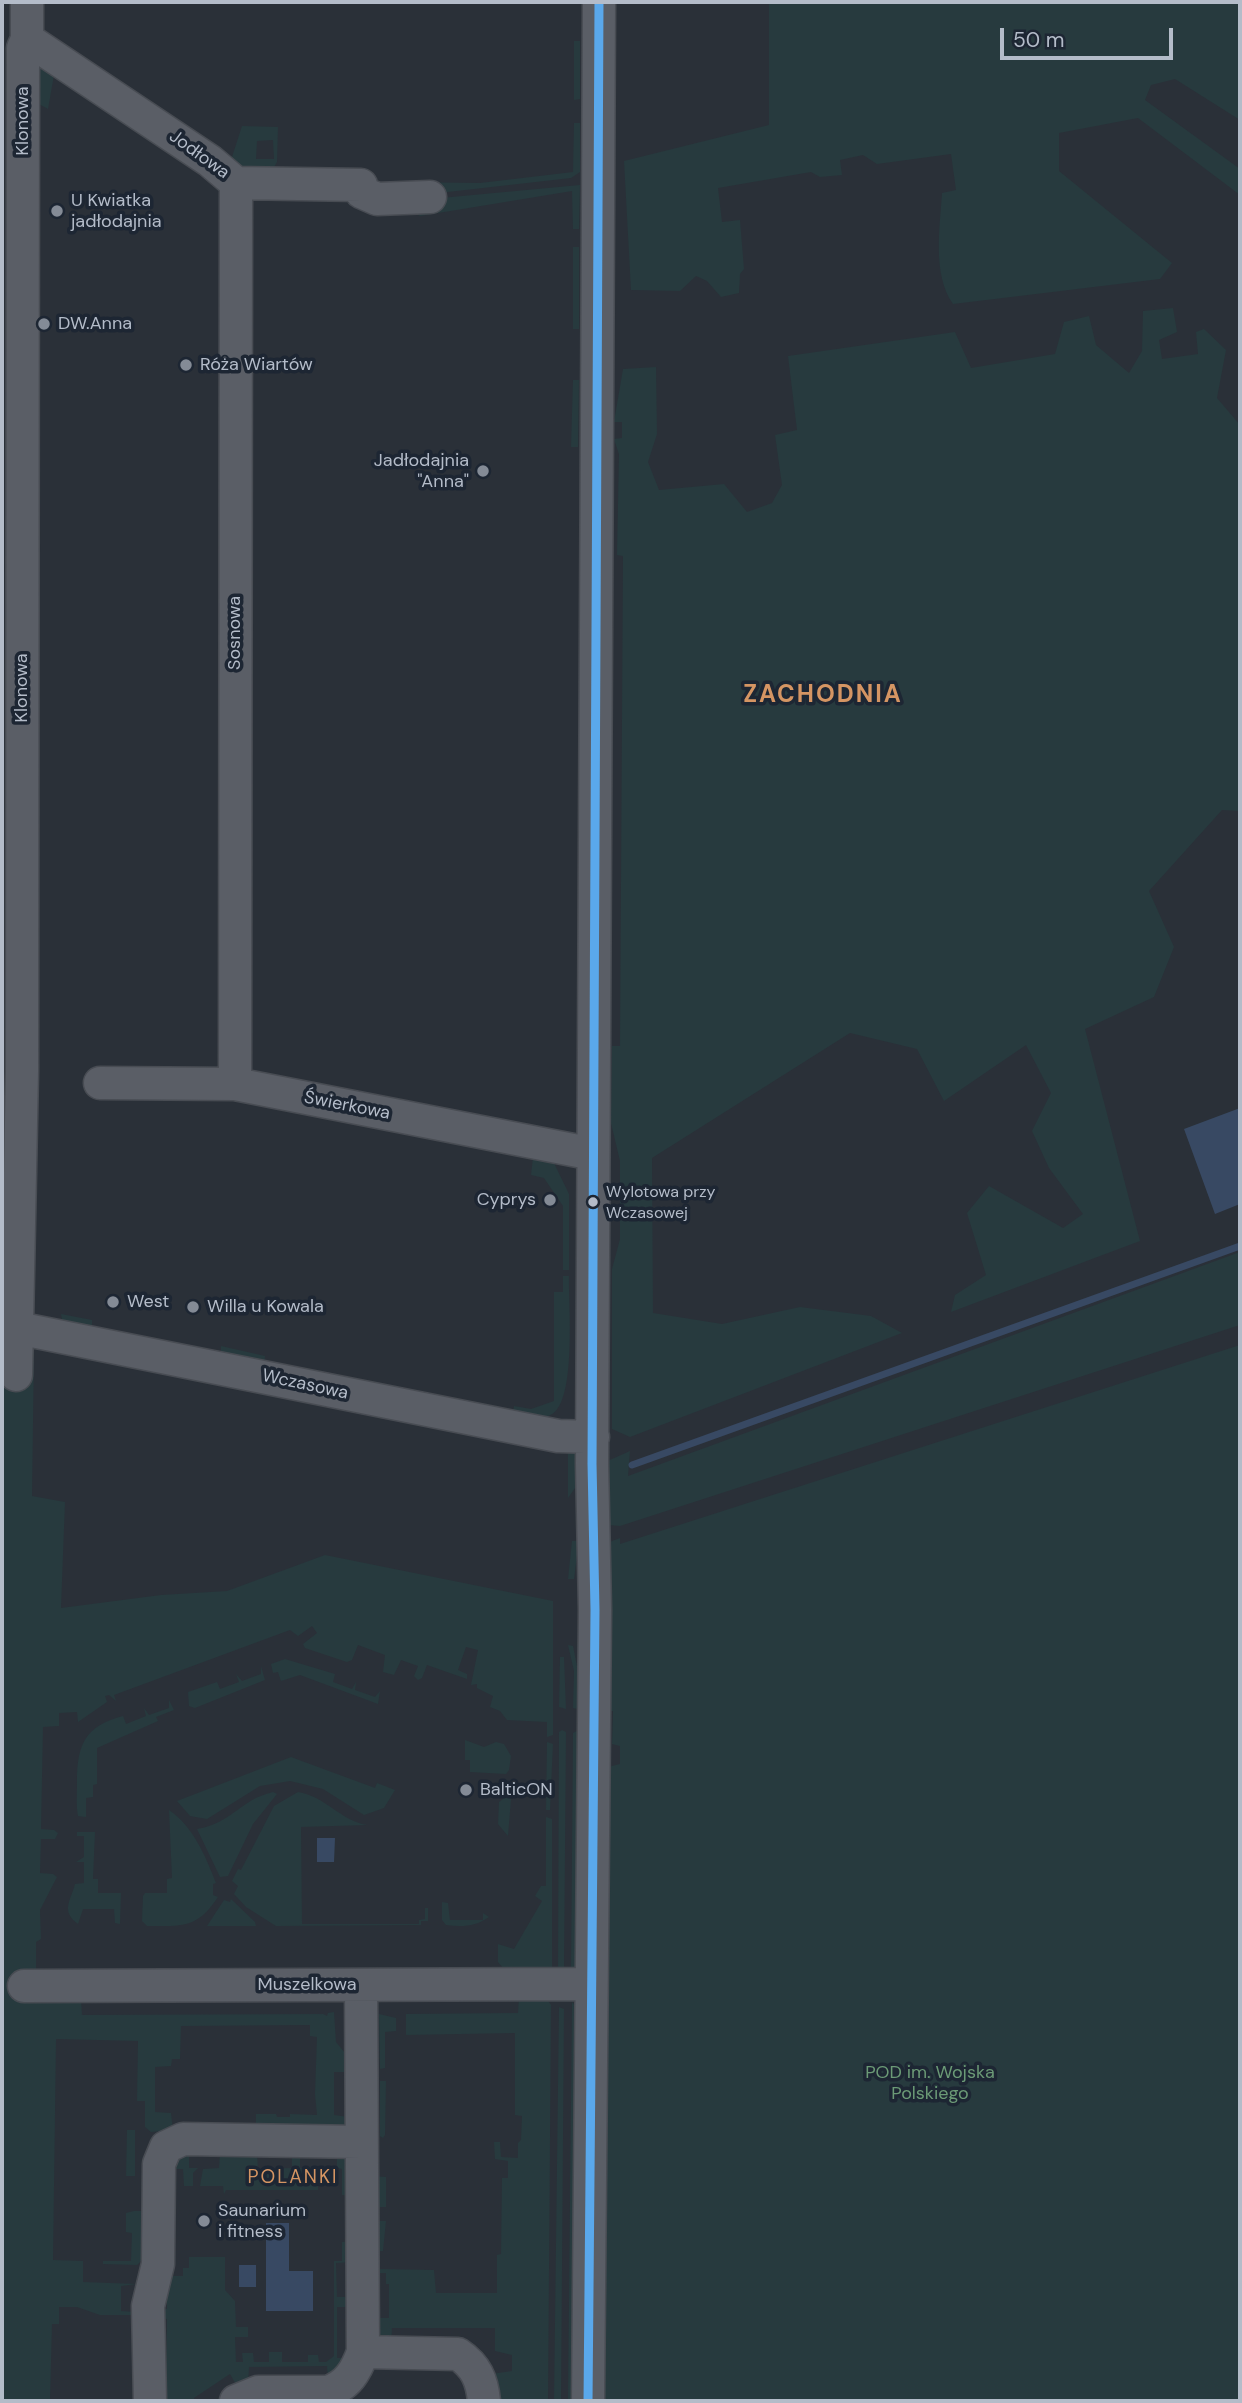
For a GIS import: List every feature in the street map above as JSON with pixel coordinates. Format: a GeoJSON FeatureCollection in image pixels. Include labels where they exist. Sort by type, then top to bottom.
{"type":"FeatureCollection","features":[{"type":"Feature","properties":{"kind":"street","name":"Klonowa"},"geometry":{"type":"LineString","coordinates":[[16,1375],[22,1071],[23,48],[27,39],[27,2]]}},
{"type":"Feature","properties":{"kind":"street"},"geometry":{"type":"LineString","coordinates":[[588,2401],[595,1610],[593,1151],[598,2]]}},
{"type":"Feature","properties":{"kind":"street","name":"Jodłowa"},"geometry":{"type":"LineString","coordinates":[[27,39],[210,161],[236,183],[361,186],[361,192],[377,199],[430,197]]}},
{"type":"Feature","properties":{"kind":"street","name":"Sosnowa"},"geometry":{"type":"LineString","coordinates":[[235,1084],[236,183]]}},
{"type":"Feature","properties":{"kind":"street","name":"Świerkowa"},"geometry":{"type":"LineString","coordinates":[[100,1083],[235,1084],[568,1149],[593,1151]]}},
{"type":"Feature","properties":{"kind":"street","name":"Wczasowa"},"geometry":{"type":"LineString","coordinates":[[17,1328],[558,1437],[593,1437]]}},
{"type":"Feature","properties":{"kind":"street","name":"Muszelkowa"},"geometry":{"type":"LineString","coordinates":[[24,1986],[591,1984]]}},
{"type":"Feature","properties":{"kind":"street"},"geometry":{"type":"LineString","coordinates":[[236,2401],[258,2392],[328,2397],[349,2379],[363,2353],[361,2059],[347,2043],[341,2029],[351,1985]]}},
{"type":"Feature","properties":{"kind":"street"},"geometry":{"type":"LineString","coordinates":[[150,2401],[149,2295],[158,2264],[159,2164],[166,2147],[183,2139],[360,2142]]}},
{"type":"Feature","properties":{"kind":"street"},"geometry":{"type":"LineString","coordinates":[[363,2353],[458,2354],[469,2362],[479,2375],[484,2401]]}},
{"type":"Feature","properties":{"kind":"green space"},"geometry":{"type":"Polygon","coordinates":[[[769,2],[1240,2],[1240,120],[1175,79],[1151,85],[1145,100],[1240,169],[1240,195],[1138,118],[1059,133],[1059,171],[1172,263],[1160,279],[953,304],[942,279],[939,250],[942,193],[956,190],[951,154],[877,164],[863,155],[840,160],[842,175],[820,177],[811,172],[718,188],[722,222],[740,220],[744,269],[740,274],[739,293],[721,297],[707,281],[696,276],[680,291],[631,290],[624,161],[769,125],[769,2]]]}},
{"type":"Feature","properties":{"kind":"green space"},"geometry":{"type":"Polygon","coordinates":[[[574,41],[580,41],[580,99],[574,100],[574,41]]]}},
{"type":"Feature","properties":{"kind":"green space"},"geometry":{"type":"Polygon","coordinates":[[[28,58],[54,75],[48,109],[37,103],[28,58]]]}},
{"type":"Feature","properties":{"kind":"green space"},"geometry":{"type":"Polygon","coordinates":[[[574,123],[580,123],[580,172],[571,178],[430,194],[400,190],[400,182],[480,183],[573,172],[574,123]]]}},
{"type":"Feature","properties":{"kind":"green space"},"geometry":{"type":"Polygon","coordinates":[[[242,126],[278,127],[277,162],[272,171],[251,174],[231,160],[242,126]],[[273,140],[257,141],[256,159],[274,159],[273,140]]]}},
{"type":"Feature","properties":{"kind":"green space"},"geometry":{"type":"Polygon","coordinates":[[[580,185],[579,229],[573,229],[572,191],[420,216],[406,208],[430,199],[580,185]]]}},
{"type":"Feature","properties":{"kind":"green space"},"geometry":{"type":"Polygon","coordinates":[[[573,247],[579,247],[579,329],[573,329],[573,247]]]}},
{"type":"Feature","properties":{"kind":"green space"},"geometry":{"type":"Polygon","coordinates":[[[1173,308],[1177,332],[1159,340],[1162,359],[1198,354],[1196,332],[1204,329],[1226,350],[1217,398],[1240,425],[1240,811],[1222,810],[1149,891],[1174,947],[1154,997],[1085,1029],[1140,1241],[951,1312],[955,1295],[986,1275],[967,1213],[989,1186],[1063,1228],[1083,1214],[1049,1168],[1032,1131],[1051,1093],[1026,1045],[944,1101],[917,1049],[850,1033],[652,1158],[653,1313],[722,1324],[800,1307],[871,1316],[902,1333],[630,1437],[612,1429],[612,1269],[620,1239],[620,1161],[611,1123],[612,1046],[620,1046],[623,556],[617,555],[619,454],[614,439],[622,438],[622,422],[614,422],[623,369],[656,367],[657,434],[648,462],[659,490],[724,484],[747,512],[772,503],[782,485],[775,435],[797,430],[788,356],[955,332],[971,368],[1055,354],[1064,322],[1089,316],[1096,345],[1129,373],[1142,351],[1143,311],[1173,308]]]}},
{"type":"Feature","properties":{"kind":"green space"},"geometry":{"type":"Polygon","coordinates":[[[573,380],[579,380],[578,447],[571,447],[573,380]]]}},
{"type":"Feature","properties":{"kind":"green space"},"geometry":{"type":"Polygon","coordinates":[[[2,538],[4,1346],[34,1351],[32,1496],[65,1502],[61,1608],[161,1595],[227,1591],[325,1555],[553,1601],[553,1735],[547,1737],[547,1722],[507,1720],[500,1711],[490,1707],[493,1696],[477,1688],[477,1684],[471,1685],[478,1650],[466,1647],[458,1670],[467,1674],[467,1679],[427,1665],[422,1678],[418,1680],[414,1676],[418,1666],[401,1660],[394,1675],[383,1672],[385,1655],[358,1645],[352,1660],[347,1662],[305,1648],[303,1644],[317,1633],[312,1626],[298,1636],[290,1630],[114,1695],[116,1701],[109,1695],[105,1696],[107,1702],[78,1722],[77,1712],[59,1713],[59,1726],[43,1727],[41,1829],[58,1833],[55,1839],[41,1839],[40,1873],[57,1877],[40,1910],[41,1939],[36,1942],[36,1997],[81,2000],[82,2015],[327,2016],[328,2013],[334,2012],[336,2042],[349,2058],[346,2072],[334,2072],[334,2115],[349,2117],[348,2126],[336,2132],[328,2126],[256,2125],[256,2114],[276,2114],[277,2117],[290,2117],[290,2114],[317,2115],[317,2037],[310,2036],[310,2025],[181,2026],[180,2059],[172,2059],[171,2066],[155,2067],[155,2112],[171,2113],[173,2130],[151,2132],[145,2127],[145,2101],[137,2101],[138,2041],[56,2039],[53,2260],[83,2261],[83,2282],[137,2284],[121,2286],[121,2311],[135,2312],[135,2315],[100,2315],[77,2307],[59,2307],[59,2324],[52,2324],[50,2401],[2,2401],[2,538]]]}},
{"type":"Feature","properties":{"kind":"green space"},"geometry":{"type":"Polygon","coordinates":[[[533,1157],[553,1161],[569,1194],[569,1270],[563,1270],[563,1206],[544,1178],[531,1175],[533,1157]]]}},
{"type":"Feature","properties":{"kind":"green space"},"geometry":{"type":"Polygon","coordinates":[[[1240,1252],[1240,1325],[620,1526],[609,1525],[603,1463],[630,1451],[628,1476],[1240,1252]]]}},
{"type":"Feature","properties":{"kind":"green space"},"geometry":{"type":"Polygon","coordinates":[[[563,1276],[569,1276],[570,1330],[568,1375],[564,1395],[557,1409],[548,1416],[546,1424],[512,1417],[514,1406],[531,1409],[554,1401],[554,1292],[563,1292],[563,1276]]]}},
{"type":"Feature","properties":{"kind":"green space"},"geometry":{"type":"Polygon","coordinates":[[[61,1314],[92,1320],[92,1331],[63,1325],[61,1314]]]}},
{"type":"Feature","properties":{"kind":"green space","name":"POD im. Wojska Polskiego"},"geometry":{"type":"Polygon","coordinates":[[[1240,1345],[1240,2401],[598,2401],[608,1767],[620,1764],[620,1746],[612,1744],[613,1711],[604,1711],[607,1543],[620,1538],[620,1544],[1240,1345]]]}},
{"type":"Feature","properties":{"kind":"green space"},"geometry":{"type":"Polygon","coordinates":[[[221,1346],[265,1356],[264,1366],[221,1357],[221,1346]]]}},
{"type":"Feature","properties":{"kind":"green space"},"geometry":{"type":"Polygon","coordinates":[[[568,1449],[577,1452],[582,1478],[568,1498],[568,1449]]]}},
{"type":"Feature","properties":{"kind":"green space"},"geometry":{"type":"Polygon","coordinates":[[[572,1541],[579,1541],[574,1579],[568,1579],[572,1541]]]}},
{"type":"Feature","properties":{"kind":"green space"},"geometry":{"type":"Polygon","coordinates":[[[568,1645],[573,1646],[583,1696],[582,1710],[573,1708],[574,1671],[568,1645]]]}},
{"type":"Feature","properties":{"kind":"green space"},"geometry":{"type":"Polygon","coordinates":[[[560,1657],[564,1657],[566,1709],[559,1707],[560,1657]]]}},
{"type":"Feature","properties":{"kind":"green space"},"geometry":{"type":"Polygon","coordinates":[[[285,1659],[335,1674],[333,1682],[352,1689],[356,1682],[355,1690],[375,1697],[380,1691],[378,1704],[300,1675],[281,1681],[278,1672],[273,1673],[271,1664],[285,1659]]]}},
{"type":"Feature","properties":{"kind":"green space"},"geometry":{"type":"Polygon","coordinates":[[[261,1666],[265,1680],[195,1708],[189,1706],[188,1692],[217,1682],[220,1689],[239,1682],[236,1674],[242,1681],[261,1674],[261,1666]]]}},
{"type":"Feature","properties":{"kind":"green space"},"geometry":{"type":"Polygon","coordinates":[[[169,1700],[174,1710],[156,1717],[158,1721],[97,1748],[97,1784],[93,1785],[93,1797],[86,1798],[86,1817],[78,1816],[77,1769],[85,1739],[99,1725],[110,1720],[123,1716],[126,1724],[146,1716],[144,1708],[149,1715],[169,1708],[169,1700]]]}},
{"type":"Feature","properties":{"kind":"green space"},"geometry":{"type":"Polygon","coordinates":[[[582,1728],[578,1966],[571,1973],[573,1733],[582,1728]]]}},
{"type":"Feature","properties":{"kind":"green space"},"geometry":{"type":"Polygon","coordinates":[[[559,1732],[566,1732],[564,1967],[558,1970],[559,1732]]]}},
{"type":"Feature","properties":{"kind":"green space"},"geometry":{"type":"Polygon","coordinates":[[[465,1740],[484,1747],[496,1742],[504,1744],[511,1756],[506,1774],[470,1772],[470,1760],[465,1760],[465,1740]]]}},
{"type":"Feature","properties":{"kind":"green space"},"geometry":{"type":"Polygon","coordinates":[[[547,1742],[553,1744],[550,1810],[546,1810],[547,1742]]]}},
{"type":"Feature","properties":{"kind":"green space"},"geometry":{"type":"Polygon","coordinates":[[[291,1757],[375,1788],[377,1783],[395,1790],[384,1808],[364,1815],[323,1789],[290,1781],[260,1786],[207,1819],[190,1816],[177,1801],[291,1757]]]}},
{"type":"Feature","properties":{"kind":"green space"},"geometry":{"type":"Polygon","coordinates":[[[273,1792],[277,1794],[253,1824],[228,1876],[220,1877],[197,1829],[219,1822],[252,1800],[273,1792]]]}},
{"type":"Feature","properties":{"kind":"green space"},"geometry":{"type":"Polygon","coordinates":[[[298,1792],[317,1798],[349,1819],[367,1825],[301,1827],[302,1924],[419,1924],[419,1920],[425,1919],[425,1908],[428,1908],[428,1921],[421,1921],[421,1925],[276,1926],[246,1907],[234,1894],[238,1886],[232,1881],[238,1869],[241,1870],[274,1806],[298,1792]]]}},
{"type":"Feature","properties":{"kind":"green space"},"geometry":{"type":"Polygon","coordinates":[[[507,1796],[511,1799],[508,1836],[498,1824],[499,1802],[507,1796]]]}},
{"type":"Feature","properties":{"kind":"green space"},"geometry":{"type":"Polygon","coordinates":[[[169,1810],[185,1824],[198,1843],[216,1883],[213,1884],[213,1895],[218,1897],[203,1915],[188,1924],[147,1926],[142,1921],[143,1896],[145,1893],[167,1893],[167,1879],[172,1878],[169,1810]]]}},
{"type":"Feature","properties":{"kind":"green space"},"geometry":{"type":"Polygon","coordinates":[[[546,1817],[552,1819],[552,1973],[507,1973],[498,1962],[498,1944],[514,1949],[542,1901],[535,1896],[541,1886],[546,1886],[546,1817]]]}},
{"type":"Feature","properties":{"kind":"green space"},"geometry":{"type":"Polygon","coordinates":[[[77,1832],[95,1832],[93,1879],[98,1879],[98,1893],[121,1893],[120,1924],[115,1923],[114,1909],[83,1909],[78,1924],[69,1915],[68,1905],[75,1884],[84,1883],[84,1862],[76,1862],[84,1857],[84,1836],[77,1836],[77,1832]]]}},
{"type":"Feature","properties":{"kind":"green space"},"geometry":{"type":"Polygon","coordinates":[[[231,1899],[256,1926],[207,1926],[224,1900],[230,1902],[231,1899]]]}},
{"type":"Feature","properties":{"kind":"green space"},"geometry":{"type":"Polygon","coordinates":[[[442,1902],[448,1903],[450,1920],[483,1920],[483,1913],[489,1917],[479,1923],[468,1926],[446,1925],[442,1920],[442,1902]]]}},
{"type":"Feature","properties":{"kind":"green space"},"geometry":{"type":"Polygon","coordinates":[[[519,1997],[547,1999],[551,2005],[548,2401],[494,2401],[491,2374],[512,2371],[512,2355],[495,2351],[495,2328],[392,2328],[391,2342],[380,2342],[372,2318],[389,2318],[389,2284],[386,2284],[386,2273],[378,2273],[378,2269],[434,2270],[436,2293],[497,2293],[497,2255],[501,2254],[502,2178],[508,2178],[508,2161],[495,2159],[494,2142],[500,2142],[501,2157],[518,2158],[522,2116],[515,2115],[515,2033],[406,2035],[406,2014],[518,2013],[519,1997]]]}},
{"type":"Feature","properties":{"kind":"green space"},"geometry":{"type":"Polygon","coordinates":[[[572,2002],[577,2008],[578,2401],[568,2401],[572,2002]]]}},
{"type":"Feature","properties":{"kind":"green space"},"geometry":{"type":"Polygon","coordinates":[[[559,2007],[564,2009],[561,2401],[554,2401],[559,2007]]]}},
{"type":"Feature","properties":{"kind":"green space"},"geometry":{"type":"Polygon","coordinates":[[[379,2014],[396,2018],[396,2031],[385,2032],[385,2068],[380,2069],[379,2014]]]}},
{"type":"Feature","properties":{"kind":"green space"},"geometry":{"type":"Polygon","coordinates":[[[380,2081],[386,2081],[383,2138],[380,2136],[380,2081]]]}},
{"type":"Feature","properties":{"kind":"green space"},"geometry":{"type":"Polygon","coordinates":[[[127,2130],[135,2130],[135,2176],[126,2176],[127,2130]]]}},
{"type":"Feature","properties":{"kind":"green space"},"geometry":{"type":"Polygon","coordinates":[[[189,2153],[189,2168],[198,2168],[193,2173],[193,2186],[184,2186],[183,2169],[172,2169],[169,2158],[189,2153]]]}},
{"type":"Feature","properties":{"kind":"green space"},"geometry":{"type":"Polygon","coordinates":[[[220,2153],[257,2154],[258,2169],[292,2168],[292,2154],[300,2154],[300,2168],[323,2168],[324,2177],[318,2177],[318,2190],[226,2190],[224,2194],[223,2186],[200,2186],[203,2169],[219,2168],[220,2153]]]}},
{"type":"Feature","properties":{"kind":"green space"},"geometry":{"type":"Polygon","coordinates":[[[337,2154],[349,2154],[350,2195],[342,2195],[342,2169],[337,2168],[337,2154]]]}},
{"type":"Feature","properties":{"kind":"green space"},"geometry":{"type":"Polygon","coordinates":[[[372,2176],[386,2177],[386,2207],[373,2207],[372,2176]]]}},
{"type":"Feature","properties":{"kind":"green space"},"geometry":{"type":"Polygon","coordinates":[[[145,2211],[141,2216],[141,2261],[137,2265],[103,2264],[103,2261],[131,2261],[132,2233],[126,2232],[126,2213],[145,2211]]]}},
{"type":"Feature","properties":{"kind":"green space"},"geometry":{"type":"Polygon","coordinates":[[[373,2221],[386,2221],[383,2251],[377,2251],[373,2221]]]}},
{"type":"Feature","properties":{"kind":"green space"},"geometry":{"type":"Polygon","coordinates":[[[353,2241],[354,2262],[336,2263],[337,2297],[350,2297],[350,2307],[337,2307],[337,2358],[351,2358],[328,2380],[327,2366],[249,2367],[248,2385],[237,2386],[230,2374],[194,2398],[195,2401],[158,2401],[159,2386],[166,2386],[167,2319],[159,2318],[160,2309],[167,2309],[167,2301],[160,2301],[169,2276],[183,2276],[183,2268],[189,2268],[189,2257],[225,2257],[225,2290],[235,2301],[236,2327],[248,2327],[248,2337],[235,2337],[236,2362],[243,2362],[242,2353],[253,2353],[254,2362],[269,2362],[269,2352],[282,2352],[282,2362],[308,2362],[308,2355],[318,2355],[319,2362],[326,2362],[334,2356],[334,2261],[342,2261],[342,2242],[353,2241]]]}},
{"type":"Feature","properties":{"kind":"water"},"geometry":{"type":"Polygon","coordinates":[[[1240,1108],[1240,1204],[1215,1214],[1184,1129],[1240,1108]]]}},
{"type":"Feature","properties":{"kind":"water"},"geometry":{"type":"Polygon","coordinates":[[[317,1838],[335,1838],[334,1862],[317,1862],[317,1838]]]}},
{"type":"Feature","properties":{"kind":"water"},"geometry":{"type":"Polygon","coordinates":[[[266,2223],[289,2223],[289,2271],[313,2271],[313,2311],[266,2311],[266,2223]]]}},
{"type":"Feature","properties":{"kind":"water"},"geometry":{"type":"Polygon","coordinates":[[[239,2265],[256,2265],[256,2287],[239,2287],[239,2265]]]}},
{"type":"Feature","properties":{"kind":"waterway"},"geometry":{"type":"LineString","coordinates":[[632,1465],[1240,1246]]}},
{"type":"Feature","properties":{"kind":"transit line"},"geometry":{"type":"LineString","coordinates":[[588,2401],[595,1610],[592,1463],[599,2]]}},
{"type":"Feature","properties":{"kind":"place","name":"U Kwiatka jadłodajnia"},"geometry":{"type":"Point","coordinates":[57,211]}},
{"type":"Feature","properties":{"kind":"place","name":"DW.Anna"},"geometry":{"type":"Point","coordinates":[44,324]}},
{"type":"Feature","properties":{"kind":"place","name":"Róża Wiartów"},"geometry":{"type":"Point","coordinates":[186,365]}},
{"type":"Feature","properties":{"kind":"place","name":"Jadłodajnia \"Anna\""},"geometry":{"type":"Point","coordinates":[483,471]}},
{"type":"Feature","properties":{"kind":"place","name":"Cyprys"},"geometry":{"type":"Point","coordinates":[550,1200]}},
{"type":"Feature","properties":{"kind":"place","name":"Wylotowa przy Wczasowej"},"geometry":{"type":"Point","coordinates":[593,1202]}},
{"type":"Feature","properties":{"kind":"place","name":"West"},"geometry":{"type":"Point","coordinates":[113,1302]}},
{"type":"Feature","properties":{"kind":"place","name":"Willa u Kowala"},"geometry":{"type":"Point","coordinates":[193,1307]}},
{"type":"Feature","properties":{"kind":"place","name":"BalticON"},"geometry":{"type":"Point","coordinates":[466,1790]}},
{"type":"Feature","properties":{"kind":"place","name":"Saunarium i fitness"},"geometry":{"type":"Point","coordinates":[204,2221]}},
{"type":"Feature","properties":{"kind":"district","name":"ZACHODNIA"},"geometry":{"type":"Point","coordinates":[823,696]}},
{"type":"Feature","properties":{"kind":"district","name":"POLANKI"},"geometry":{"type":"Point","coordinates":[293,2178]}}]}
